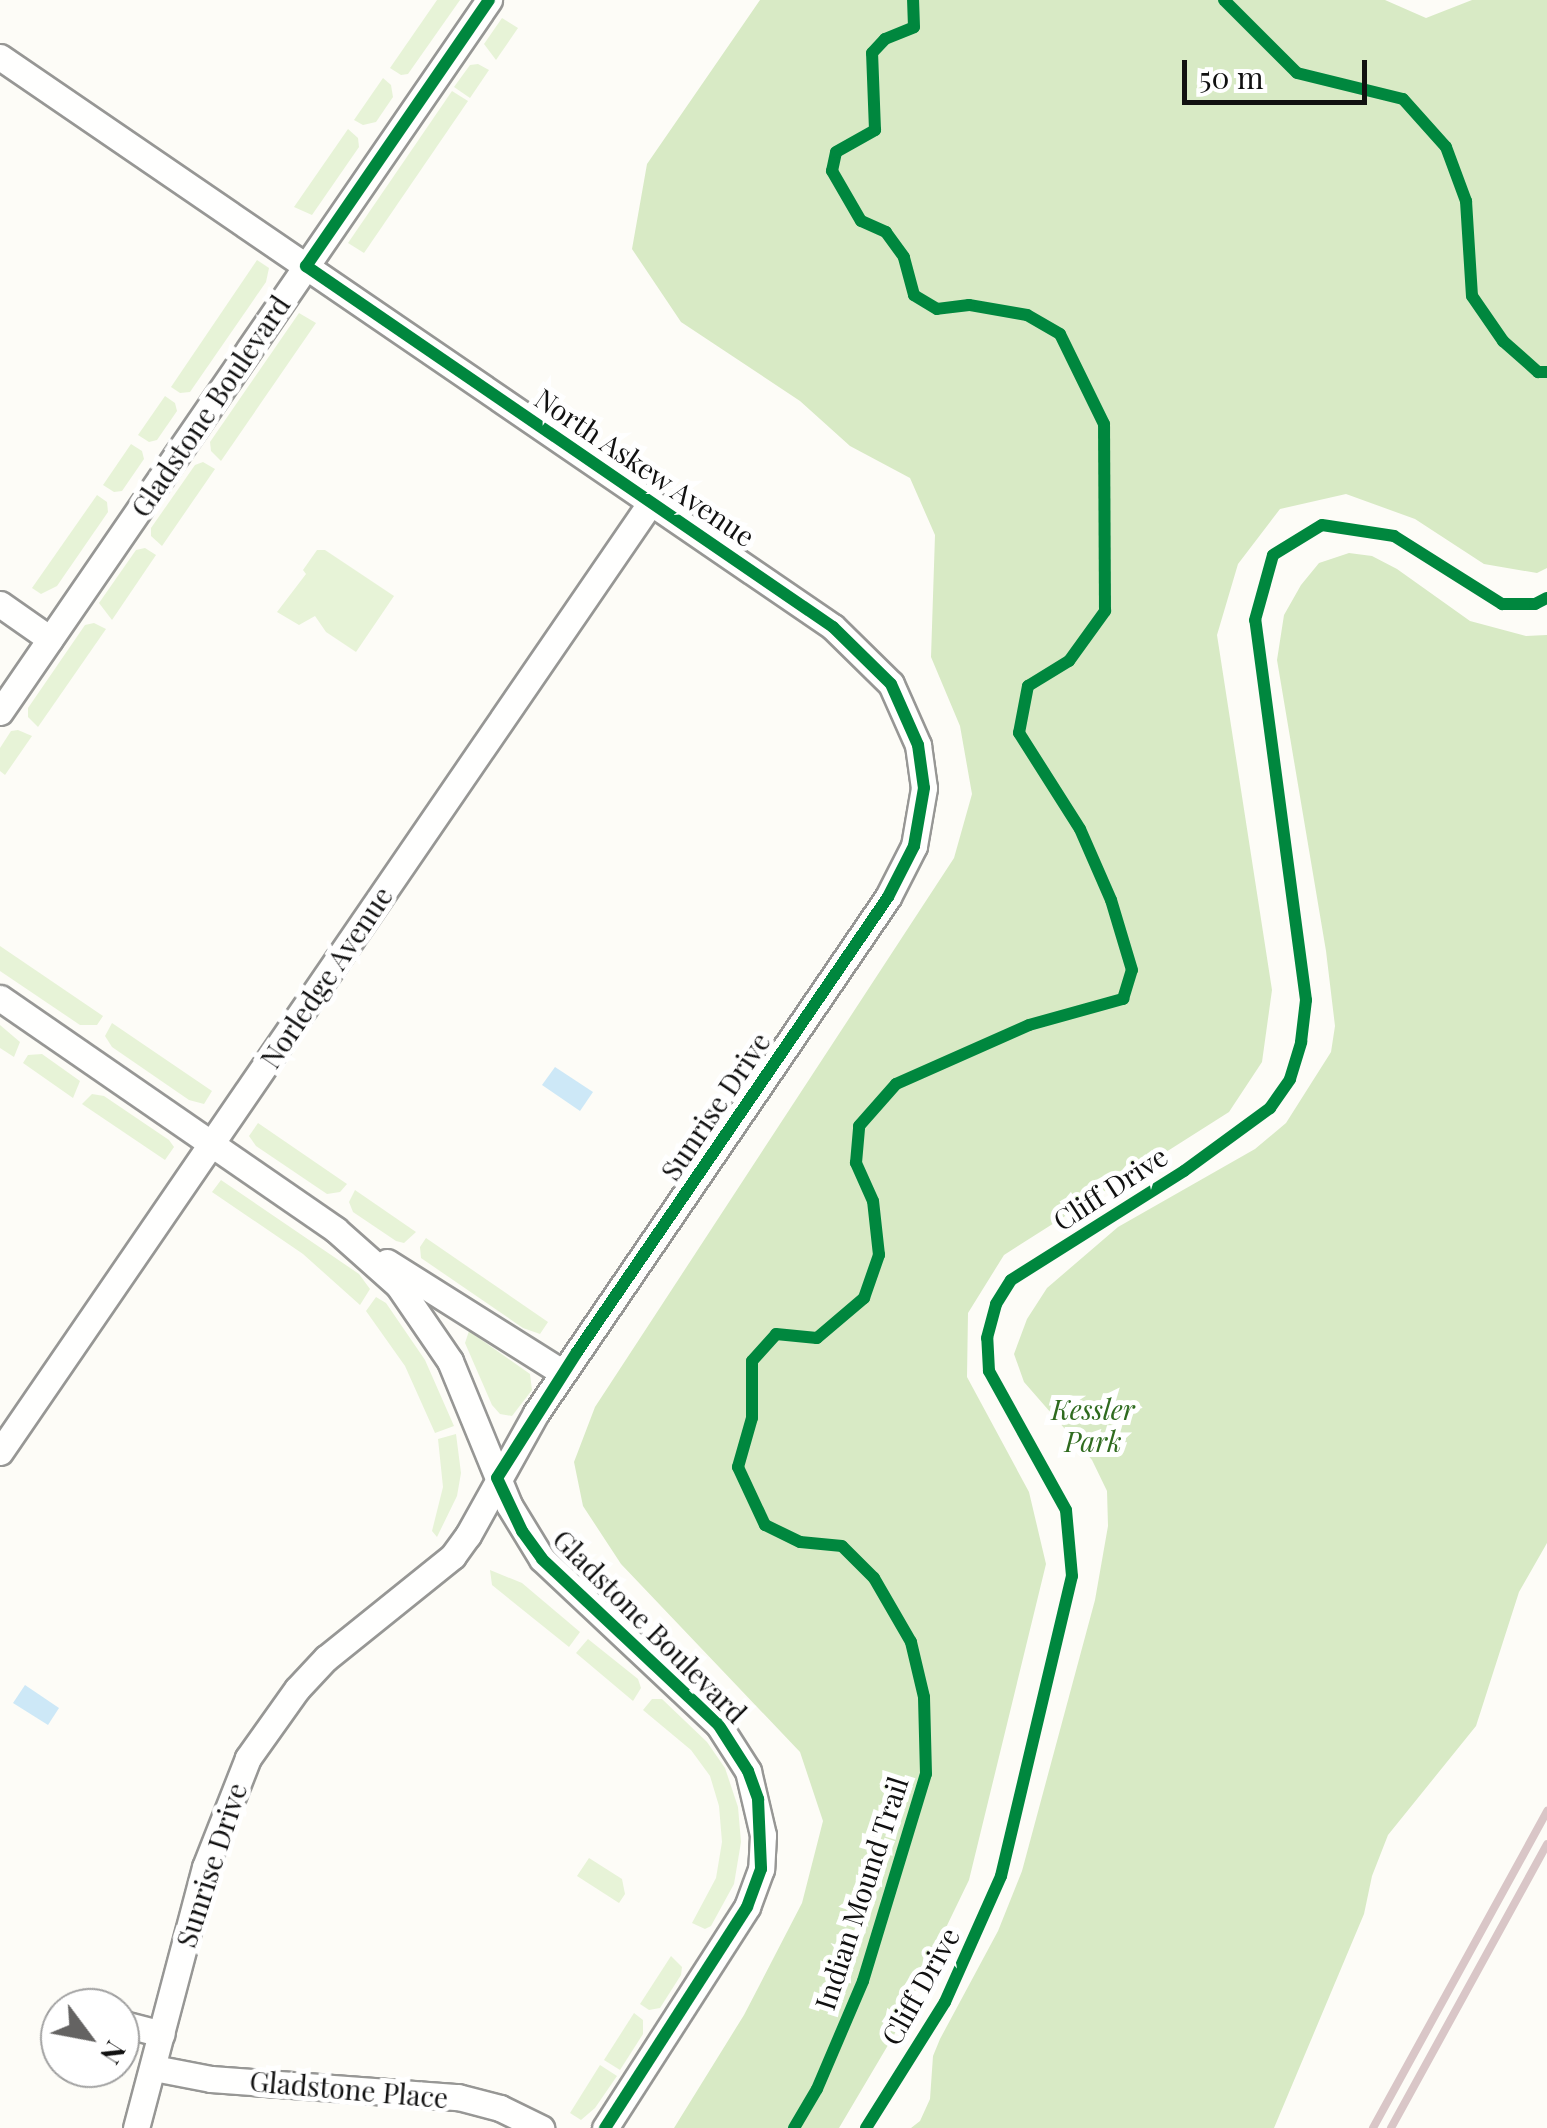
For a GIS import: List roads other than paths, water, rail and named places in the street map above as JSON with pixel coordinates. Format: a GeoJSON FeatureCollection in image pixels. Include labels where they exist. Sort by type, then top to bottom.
{"type":"FeatureCollection","features":[{"type":"Feature","properties":{"kind":"street","name":"Gladstone Boulevard"},"geometry":{"type":"LineString","coordinates":[[0,712],[488,0]]}},
{"type":"Feature","properties":{"kind":"street","name":"North Askew Avenue"},"geometry":{"type":"LineString","coordinates":[[0,57],[796,600],[864,653],[891,684],[918,745]]}},
{"type":"Feature","properties":{"kind":"street","name":"Norledge Avenue"},"geometry":{"type":"LineString","coordinates":[[0,1452],[652,502]]}},
{"type":"Feature","properties":{"kind":"street"},"geometry":{"type":"LineString","coordinates":[[0,604],[50,639]]}},
{"type":"Feature","properties":{"kind":"street","name":"Sunrise Drive"},"geometry":{"type":"LineString","coordinates":[[136,2128],[219,1822],[248,1758],[287,1701],[326,1658],[453,1556],[563,1374],[901,874],[922,816],[924,788],[918,745]]}},
{"type":"Feature","properties":{"kind":"street"},"geometry":{"type":"LineString","coordinates":[[0,998],[336,1230],[563,1374]]}},
{"type":"Feature","properties":{"kind":"street","name":"Gladstone Boulevard"},"geometry":{"type":"LineString","coordinates":[[336,1230],[388,1276],[426,1322],[450,1362],[522,1531],[542,1559],[718,1724],[748,1771],[758,1799],[761,1869],[747,1907],[605,2128]]}},
{"type":"Feature","properties":{"kind":"street"},"geometry":{"type":"LineString","coordinates":[[140,2029],[162,2034]]}},
{"type":"Feature","properties":{"kind":"street","name":"Gladstone Place"},"geometry":{"type":"LineString","coordinates":[[154,2068],[211,2078],[458,2097],[500,2108],[540,2128]]}},
{"type":"Feature","properties":{"kind":"water"},"geometry":{"type":"Polygon","coordinates":[[[555,1067],[593,1092],[580,1111],[542,1085],[555,1067]]]}},
{"type":"Feature","properties":{"kind":"water"},"geometry":{"type":"Polygon","coordinates":[[[25,1685],[59,1708],[48,1725],[13,1703],[25,1685]]]}},
{"type":"Feature","properties":{"kind":"railway"},"geometry":{"type":"LineString","coordinates":[[1373,2128],[1547,1811]]}},
{"type":"Feature","properties":{"kind":"railway"},"geometry":{"type":"LineString","coordinates":[[1391,2128],[1547,1844]]}},
{"type":"Feature","properties":{"kind":"park label","name":"Kessler Park"},"geometry":{"type":"Point","coordinates":[1093,1425]}}]}
